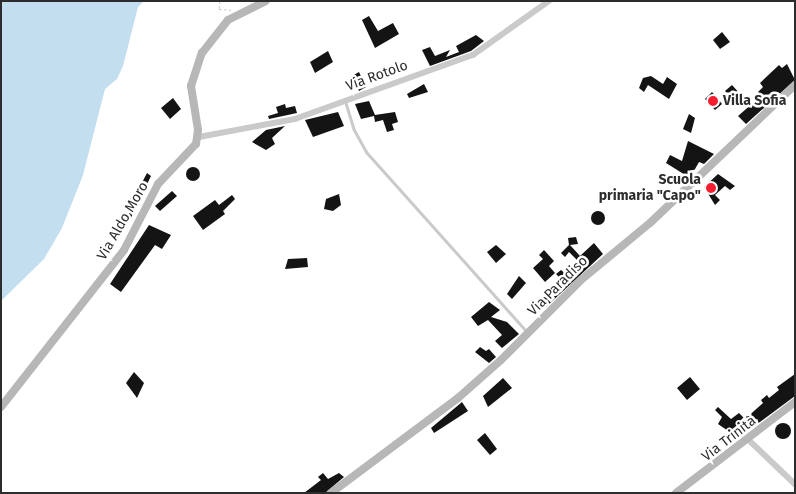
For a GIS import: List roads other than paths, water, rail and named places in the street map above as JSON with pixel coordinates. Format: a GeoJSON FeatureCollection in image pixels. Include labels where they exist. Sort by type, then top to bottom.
{"type":"FeatureCollection","features":[{"type":"Feature","properties":{"kind":"street"},"geometry":{"type":"LineString","coordinates":[[199,137],[192,99],[192,73],[202,53],[238,12],[266,1]]}},
{"type":"Feature","properties":{"kind":"street","name":"Via Rotolo"},"geometry":{"type":"LineString","coordinates":[[199,137],[295,119],[474,55],[549,1]]}},
{"type":"Feature","properties":{"kind":"street","name":"Via Paradiso"},"geometry":{"type":"LineString","coordinates":[[331,493],[458,398],[528,333],[581,280],[650,223],[795,85]]}},
{"type":"Feature","properties":{"kind":"street","name":"Via Aldo Moro"},"geometry":{"type":"LineString","coordinates":[[1,407],[119,257],[158,184],[192,149],[199,137]]}},
{"type":"Feature","properties":{"kind":"street","name":"Via Trinità"},"geometry":{"type":"LineString","coordinates":[[676,493],[749,440],[795,402]]}},
{"type":"Feature","properties":{"kind":"street"},"geometry":{"type":"LineString","coordinates":[[749,440],[795,484]]}},
{"type":"Feature","properties":{"kind":"lane"},"geometry":{"type":"LineString","coordinates":[[345,100],[354,130],[367,154],[528,333]]}},
{"type":"Feature","properties":{"kind":"water"},"geometry":{"type":"Polygon","coordinates":[[[1,1],[144,1],[138,7],[123,66],[117,79],[105,89],[83,175],[62,228],[44,259],[1,301],[1,1]]]}},
{"type":"Feature","properties":{"kind":"place","name":"Villa Sofia"},"geometry":{"type":"Point","coordinates":[713,101]}},
{"type":"Feature","properties":{"kind":"place","name":"Scuola primaria \"Capo\""},"geometry":{"type":"Point","coordinates":[711,188]}}]}
